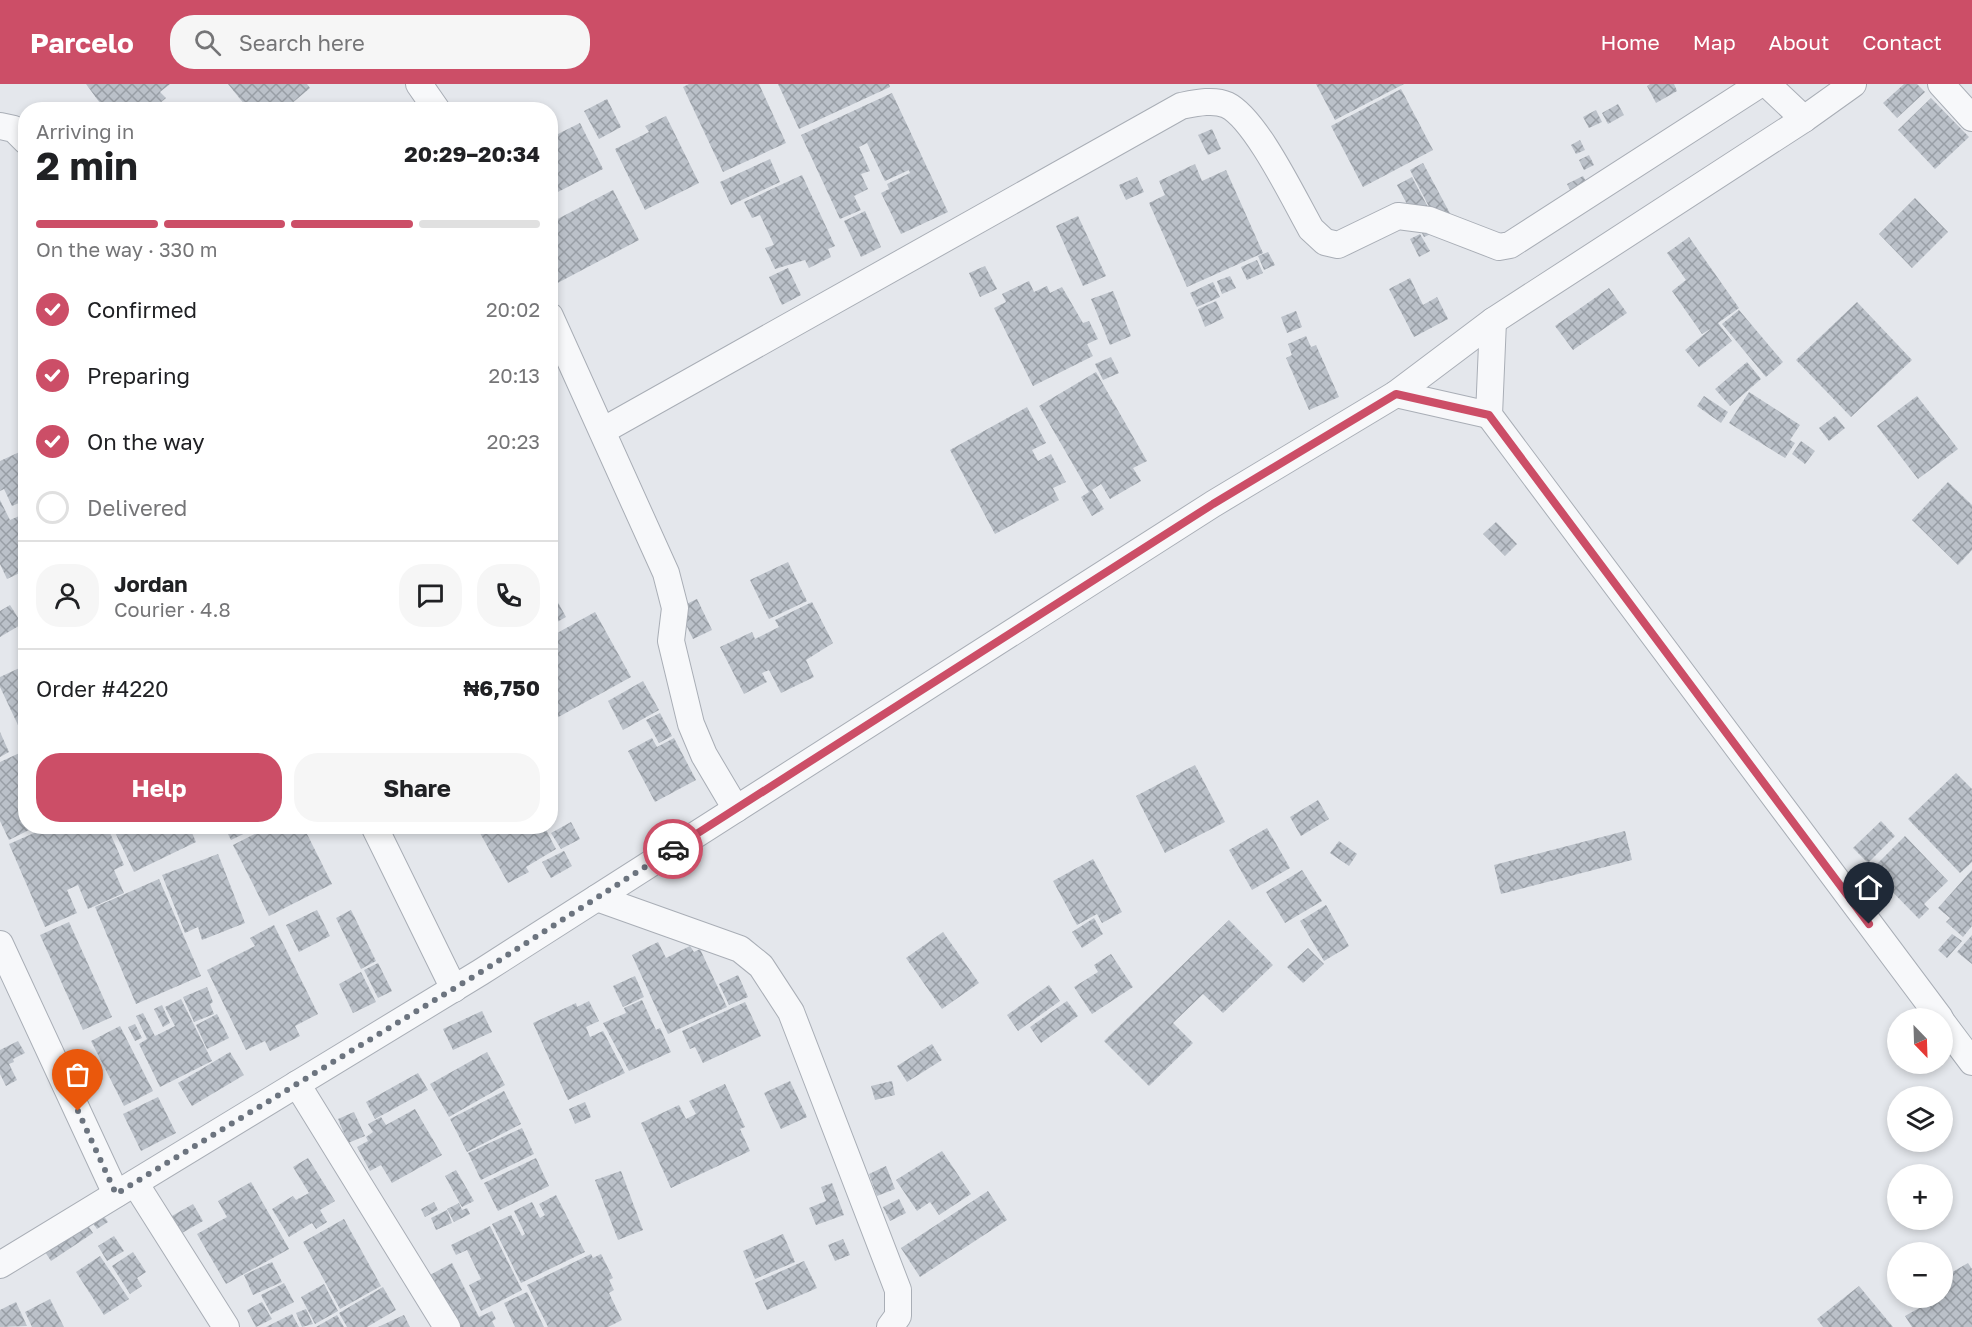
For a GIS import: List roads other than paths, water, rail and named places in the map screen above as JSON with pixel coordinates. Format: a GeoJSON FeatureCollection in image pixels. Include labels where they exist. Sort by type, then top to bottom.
{"type":"FeatureCollection","features":[{"type":"Feature","properties":{"kind":"street"},"geometry":{"type":"LineString","coordinates":[[419,84],[431,102]]}},
{"type":"Feature","properties":{"kind":"street"},"geometry":{"type":"LineString","coordinates":[[604,430],[1181,106],[1203,101],[1226,105],[1247,120],[1311,229],[1325,242],[1338,245],[1398,216],[1429,220],[1499,247],[1510,245],[1760,84]]}},
{"type":"Feature","properties":{"kind":"street"},"geometry":{"type":"LineString","coordinates":[[1767,84],[1804,119]]}},
{"type":"Feature","properties":{"kind":"street"},"geometry":{"type":"LineString","coordinates":[[0,1265],[454,989],[1213,504],[1396,394],[1493,321],[1804,119],[1853,84]]}},
{"type":"Feature","properties":{"kind":"street"},"geometry":{"type":"LineString","coordinates":[[1941,84],[1972,118]]}},
{"type":"Feature","properties":{"kind":"street"},"geometry":{"type":"LineString","coordinates":[[0,126],[14,129],[18,133]]}},
{"type":"Feature","properties":{"kind":"street"},"geometry":{"type":"LineString","coordinates":[[1493,321],[1489,415],[1933,1008]]}},
{"type":"Feature","properties":{"kind":"street"},"geometry":{"type":"LineString","coordinates":[[558,333],[604,430],[666,573],[675,608],[671,641],[691,724],[704,754],[736,809]]}},
{"type":"Feature","properties":{"kind":"street"},"geometry":{"type":"LineString","coordinates":[[1396,394],[1489,415]]}},
{"type":"Feature","properties":{"kind":"street"},"geometry":{"type":"LineString","coordinates":[[378,834],[454,989]]}},
{"type":"Feature","properties":{"kind":"street"},"geometry":{"type":"LineString","coordinates":[[597,898],[740,949],[762,966],[780,992],[791,1012],[898,1290],[898,1317],[890,1327]]}},
{"type":"Feature","properties":{"kind":"street"},"geometry":{"type":"LineString","coordinates":[[0,944],[126,1189],[226,1327]]}},
{"type":"Feature","properties":{"kind":"street"},"geometry":{"type":"LineString","coordinates":[[1953,1037],[1972,1062]]}},
{"type":"Feature","properties":{"kind":"street"},"geometry":{"type":"LineString","coordinates":[[297,1084],[447,1327]]}}]}
